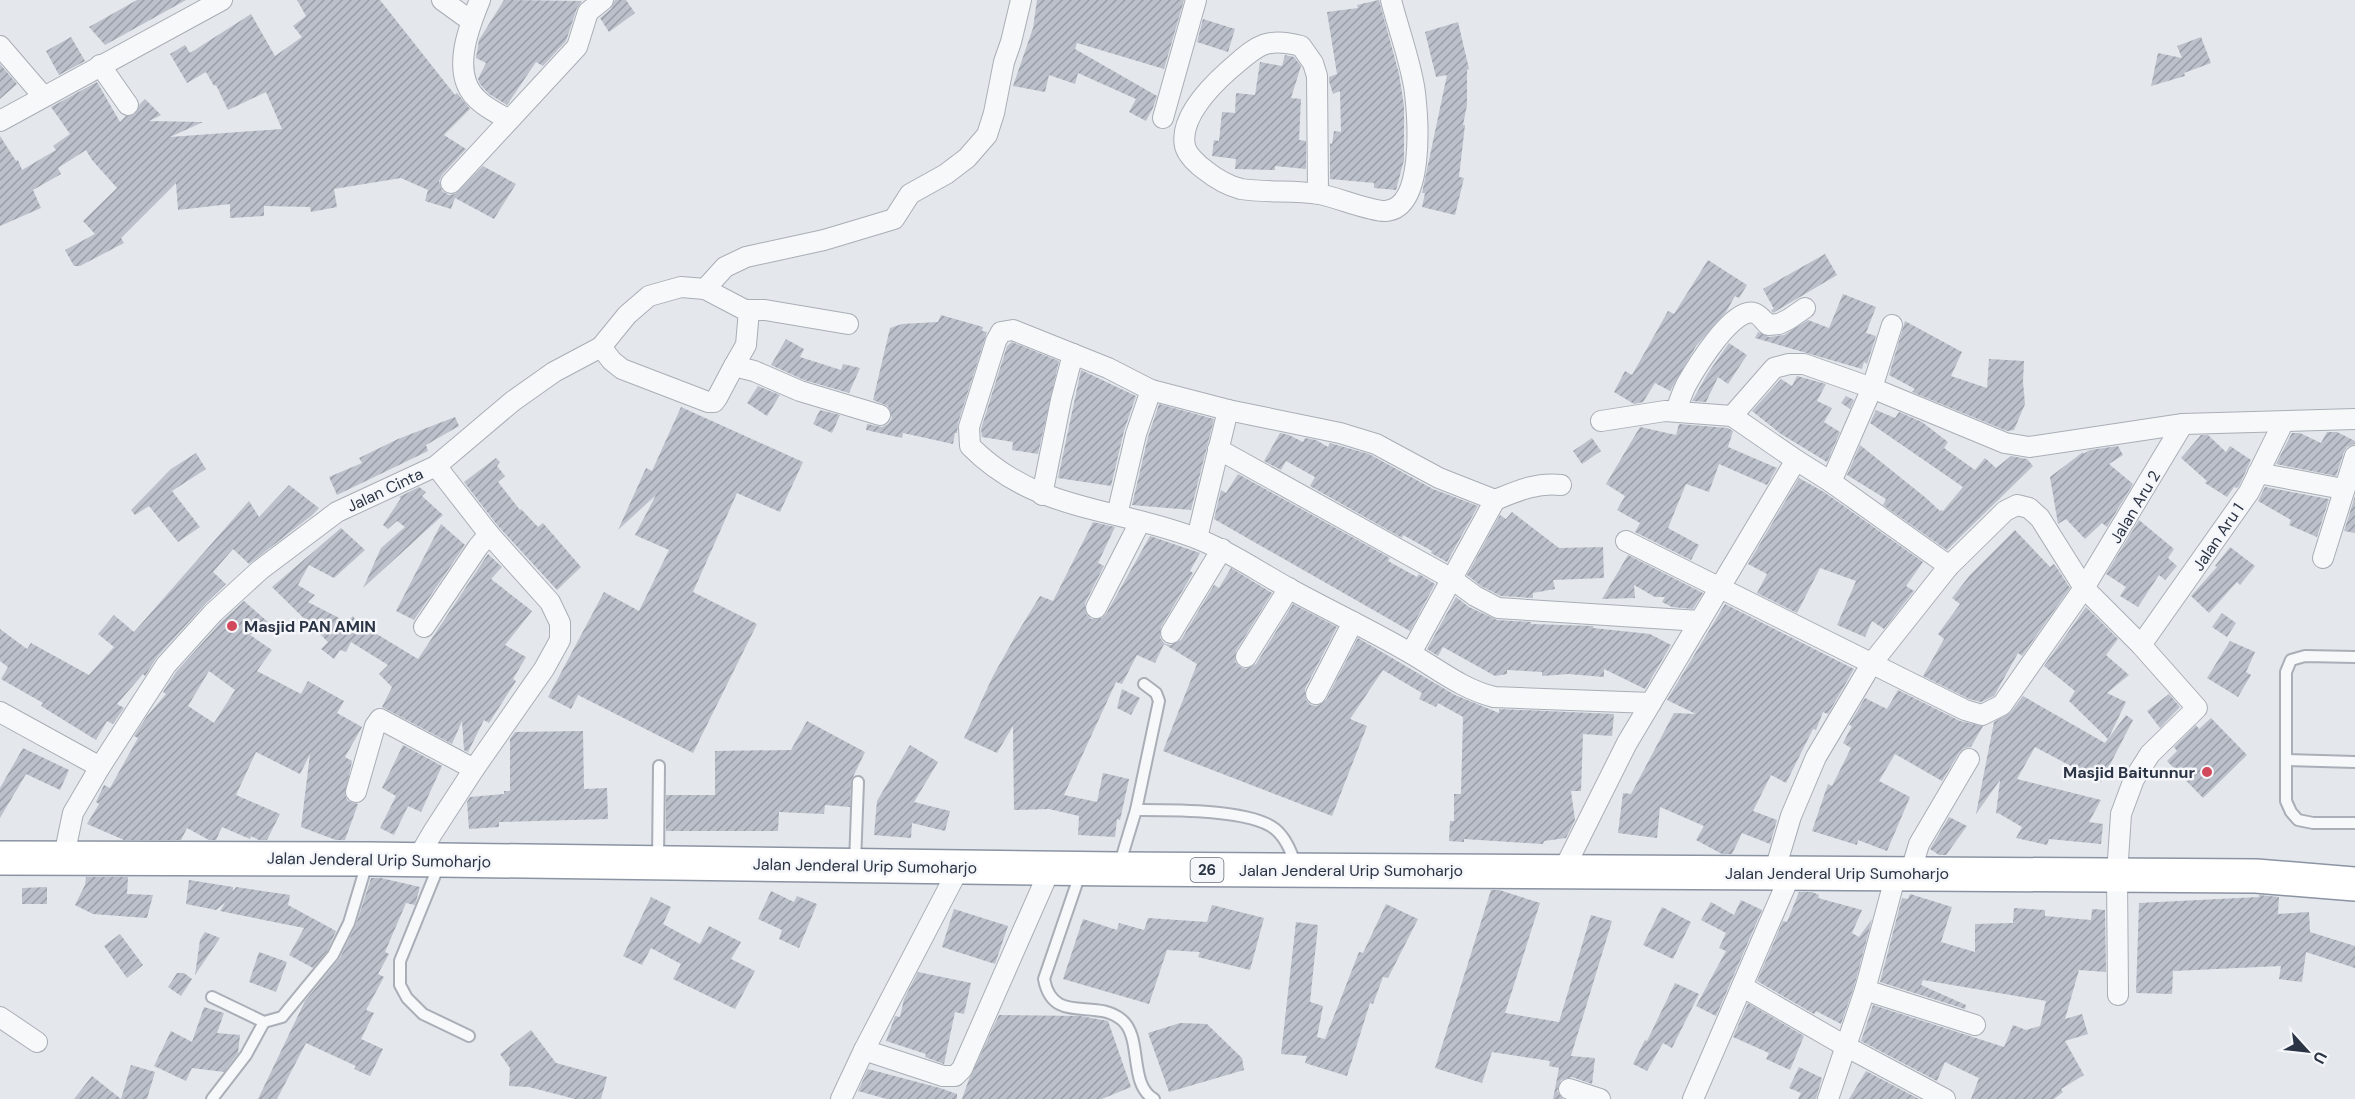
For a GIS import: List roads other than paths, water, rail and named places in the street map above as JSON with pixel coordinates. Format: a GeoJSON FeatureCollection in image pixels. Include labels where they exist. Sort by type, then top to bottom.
{"type":"FeatureCollection","features":[{"type":"Feature","properties":{"kind":"highway","name":"Jalan Jenderal Urip Sumoharjo"},"geometry":{"type":"LineString","coordinates":[[0,844],[61,856]]}},
{"type":"Feature","properties":{"kind":"highway","name":"Jalan Jenderal Urip Sumoharjo"},"geometry":{"type":"LineString","coordinates":[[0,858],[61,856],[959,868],[2256,876],[2355,884]]}},
{"type":"Feature","properties":{"kind":"street"},"geometry":{"type":"LineString","coordinates":[[0,121],[222,0]]}},
{"type":"Feature","properties":{"kind":"street"},"geometry":{"type":"LineString","coordinates":[[442,0],[471,21]]}},
{"type":"Feature","properties":{"kind":"street"},"geometry":{"type":"LineString","coordinates":[[480,0],[471,21],[463,58],[467,87],[478,101],[509,120]]}},
{"type":"Feature","properties":{"kind":"street"},"geometry":{"type":"LineString","coordinates":[[451,183],[577,47],[588,12],[603,0]]}},
{"type":"Feature","properties":{"kind":"street"},"geometry":{"type":"LineString","coordinates":[[705,289],[725,267],[746,257],[824,240],[894,219],[910,194],[946,174],[967,158],[987,135],[1021,0]]}},
{"type":"Feature","properties":{"kind":"street"},"geometry":{"type":"LineString","coordinates":[[1163,118],[1196,0]]}},
{"type":"Feature","properties":{"kind":"street"},"geometry":{"type":"LineString","coordinates":[[1318,194],[1317,76],[1313,63],[1301,46],[1281,41],[1257,46],[1208,88],[1188,122],[1185,146],[1196,163],[1213,177],[1239,189],[1318,194],[1385,211],[1397,206],[1406,198],[1415,173],[1417,140],[1415,91],[1391,0]]}},
{"type":"Feature","properties":{"kind":"street"},"geometry":{"type":"LineString","coordinates":[[0,46],[43,96]]}},
{"type":"Feature","properties":{"kind":"street"},"geometry":{"type":"LineString","coordinates":[[100,65],[128,105]]}},
{"type":"Feature","properties":{"kind":"street"},"geometry":{"type":"LineString","coordinates":[[436,466],[521,395],[554,372],[602,347],[627,315],[649,297],[681,287],[705,289],[749,310],[765,310],[848,324]]}},
{"type":"Feature","properties":{"kind":"street"},"geometry":{"type":"LineString","coordinates":[[1676,411],[1685,387],[1703,355],[1733,321],[1746,313],[1754,313],[1768,325],[1779,324],[1805,308]]}},
{"type":"Feature","properties":{"kind":"street"},"geometry":{"type":"LineString","coordinates":[[602,347],[612,361],[622,369],[708,402],[714,402],[746,345],[749,310]]}},
{"type":"Feature","properties":{"kind":"street"},"geometry":{"type":"LineString","coordinates":[[1831,482],[1872,388],[1892,325]]}},
{"type":"Feature","properties":{"kind":"street"},"geometry":{"type":"LineString","coordinates":[[1561,485],[1548,484],[1532,487],[1495,500],[1439,478],[1376,444],[1340,433],[1228,410],[1152,390],[1108,368],[1013,330],[1001,332],[996,341],[969,427],[970,446],[980,456],[1042,495],[1197,538],[1222,549],[1289,588],[1411,653],[1450,679],[1478,693],[1494,697],[1651,703]]}},
{"type":"Feature","properties":{"kind":"street"},"geometry":{"type":"LineString","coordinates":[[1042,495],[1061,400],[1073,354]]}},
{"type":"Feature","properties":{"kind":"street"},"geometry":{"type":"LineString","coordinates":[[1732,416],[1774,368],[1789,364],[1804,364],[1872,388],[2005,443],[2029,447],[2183,424],[2283,423],[2355,419]]}},
{"type":"Feature","properties":{"kind":"street"},"geometry":{"type":"LineString","coordinates":[[734,366],[754,371],[800,391],[880,415]]}},
{"type":"Feature","properties":{"kind":"street"},"geometry":{"type":"LineString","coordinates":[[1117,515],[1136,434],[1152,390]]}},
{"type":"Feature","properties":{"kind":"street"},"geometry":{"type":"LineString","coordinates":[[1197,538],[1228,410]]}},
{"type":"Feature","properties":{"kind":"street"},"geometry":{"type":"LineString","coordinates":[[1601,421],[1676,411],[1732,416],[1831,482],[1948,566]]}},
{"type":"Feature","properties":{"kind":"street","name":"Jalan Aru 1"},"geometry":{"type":"LineString","coordinates":[[2141,645],[2242,501],[2283,423]]}},
{"type":"Feature","properties":{"kind":"street","name":"Jalan Aru 2"},"geometry":{"type":"LineString","coordinates":[[1872,663],[1965,710],[1982,715],[2002,705],[2084,588],[2156,473],[2183,424]]}},
{"type":"Feature","properties":{"kind":"street"},"geometry":{"type":"LineString","coordinates":[[1218,449],[1452,579],[1475,596],[1498,608],[1700,621]]}},
{"type":"Feature","properties":{"kind":"street"},"geometry":{"type":"LineString","coordinates":[[2323,558],[2355,456]]}},
{"type":"Feature","properties":{"kind":"street"},"geometry":{"type":"LineString","coordinates":[[1563,872],[1627,742],[1796,460]]}},
{"type":"Feature","properties":{"kind":"street","name":"Jalan Cinta"},"geometry":{"type":"LineString","coordinates":[[61,856],[73,813],[100,766],[166,665],[213,613],[260,570],[337,512],[436,466],[489,534],[550,602],[560,623],[560,640],[544,669],[433,832],[428,861]]}},
{"type":"Feature","properties":{"kind":"street"},"geometry":{"type":"LineString","coordinates":[[2258,473],[2343,489]]}},
{"type":"Feature","properties":{"kind":"street"},"geometry":{"type":"LineString","coordinates":[[1411,653],[1495,500]]}},
{"type":"Feature","properties":{"kind":"street"},"geometry":{"type":"LineString","coordinates":[[1693,1099],[1743,987],[1782,873],[1791,816],[1816,757],[1872,663],[1948,566],[2005,511],[2017,505],[2029,508],[2040,518],[2084,588],[2141,645],[2197,708],[2150,754],[2134,779],[2121,814],[2117,875],[2118,995]]}},
{"type":"Feature","properties":{"kind":"street"},"geometry":{"type":"LineString","coordinates":[[1096,608],[1140,522]]}},
{"type":"Feature","properties":{"kind":"street"},"geometry":{"type":"LineString","coordinates":[[424,627],[489,534]]}},
{"type":"Feature","properties":{"kind":"street"},"geometry":{"type":"LineString","coordinates":[[1626,542],[1872,663]]}},
{"type":"Feature","properties":{"kind":"street"},"geometry":{"type":"LineString","coordinates":[[1171,633],[1222,549]]}},
{"type":"Feature","properties":{"kind":"street"},"geometry":{"type":"LineString","coordinates":[[1246,657],[1289,588]]}},
{"type":"Feature","properties":{"kind":"street"},"geometry":{"type":"LineString","coordinates":[[1316,694],[1353,622]]}},
{"type":"Feature","properties":{"kind":"street"},"geometry":{"type":"LineString","coordinates":[[0,712],[100,766]]}},
{"type":"Feature","properties":{"kind":"street"},"geometry":{"type":"LineString","coordinates":[[356,792],[375,726],[380,719],[474,770]]}},
{"type":"Feature","properties":{"kind":"street"},"geometry":{"type":"LineString","coordinates":[[1828,1099],[1903,874],[1969,759]]}},
{"type":"Feature","properties":{"kind":"street"},"geometry":{"type":"LineString","coordinates":[[864,1050],[943,1076],[955,1076],[962,1069],[1051,867]]}},
{"type":"Feature","properties":{"kind":"street"},"geometry":{"type":"LineString","coordinates":[[841,1099],[864,1050],[959,868]]}},
{"type":"Feature","properties":{"kind":"street"},"geometry":{"type":"LineString","coordinates":[[1743,987],[1847,1047],[1945,1099]]}},
{"type":"Feature","properties":{"kind":"street"},"geometry":{"type":"LineString","coordinates":[[1865,990],[1975,1025]]}},
{"type":"Feature","properties":{"kind":"street"},"geometry":{"type":"LineString","coordinates":[[0,1017],[37,1042]]}},
{"type":"Feature","properties":{"kind":"street"},"geometry":{"type":"LineString","coordinates":[[1569,1089],[1600,1099]]}},
{"type":"Feature","properties":{"kind":"lane"},"geometry":{"type":"LineString","coordinates":[[2355,657],[2305,656],[2291,660],[2286,672],[2286,801],[2291,812],[2298,820],[2313,823],[2355,823]]}},
{"type":"Feature","properties":{"kind":"lane"},"geometry":{"type":"LineString","coordinates":[[1118,869],[1136,810],[1159,701],[1156,693],[1144,684]]}},
{"type":"Feature","properties":{"kind":"lane"},"geometry":{"type":"LineString","coordinates":[[2287,760],[2355,762]]}},
{"type":"Feature","properties":{"kind":"lane"},"geometry":{"type":"LineString","coordinates":[[657,863],[659,766]]}},
{"type":"Feature","properties":{"kind":"lane"},"geometry":{"type":"LineString","coordinates":[[855,866],[858,782]]}},
{"type":"Feature","properties":{"kind":"lane"},"geometry":{"type":"LineString","coordinates":[[1136,810],[1186,810],[1253,819],[1274,828],[1287,844],[1298,870]]}},
{"type":"Feature","properties":{"kind":"lane"},"geometry":{"type":"LineString","coordinates":[[212,997],[264,1022],[282,1017],[333,955],[348,922],[369,859]]}},
{"type":"Feature","properties":{"kind":"lane"},"geometry":{"type":"LineString","coordinates":[[428,861],[400,961],[400,985],[407,998],[423,1014],[469,1036]]}},
{"type":"Feature","properties":{"kind":"lane"},"geometry":{"type":"LineString","coordinates":[[1083,868],[1044,979],[1046,992],[1055,1003],[1069,1008],[1117,1016],[1128,1026],[1142,1084],[1148,1096],[1154,1099]]}},
{"type":"Feature","properties":{"kind":"lane"},"geometry":{"type":"LineString","coordinates":[[212,1099],[246,1055],[264,1022]]}},
{"type":"Feature","properties":{"kind":"place","name":"Masjid PAN AMIN"},"geometry":{"type":"Point","coordinates":[232,626]}},
{"type":"Feature","properties":{"kind":"place","name":"Masjid Baitunnur"},"geometry":{"type":"Point","coordinates":[2207,772]}}]}
